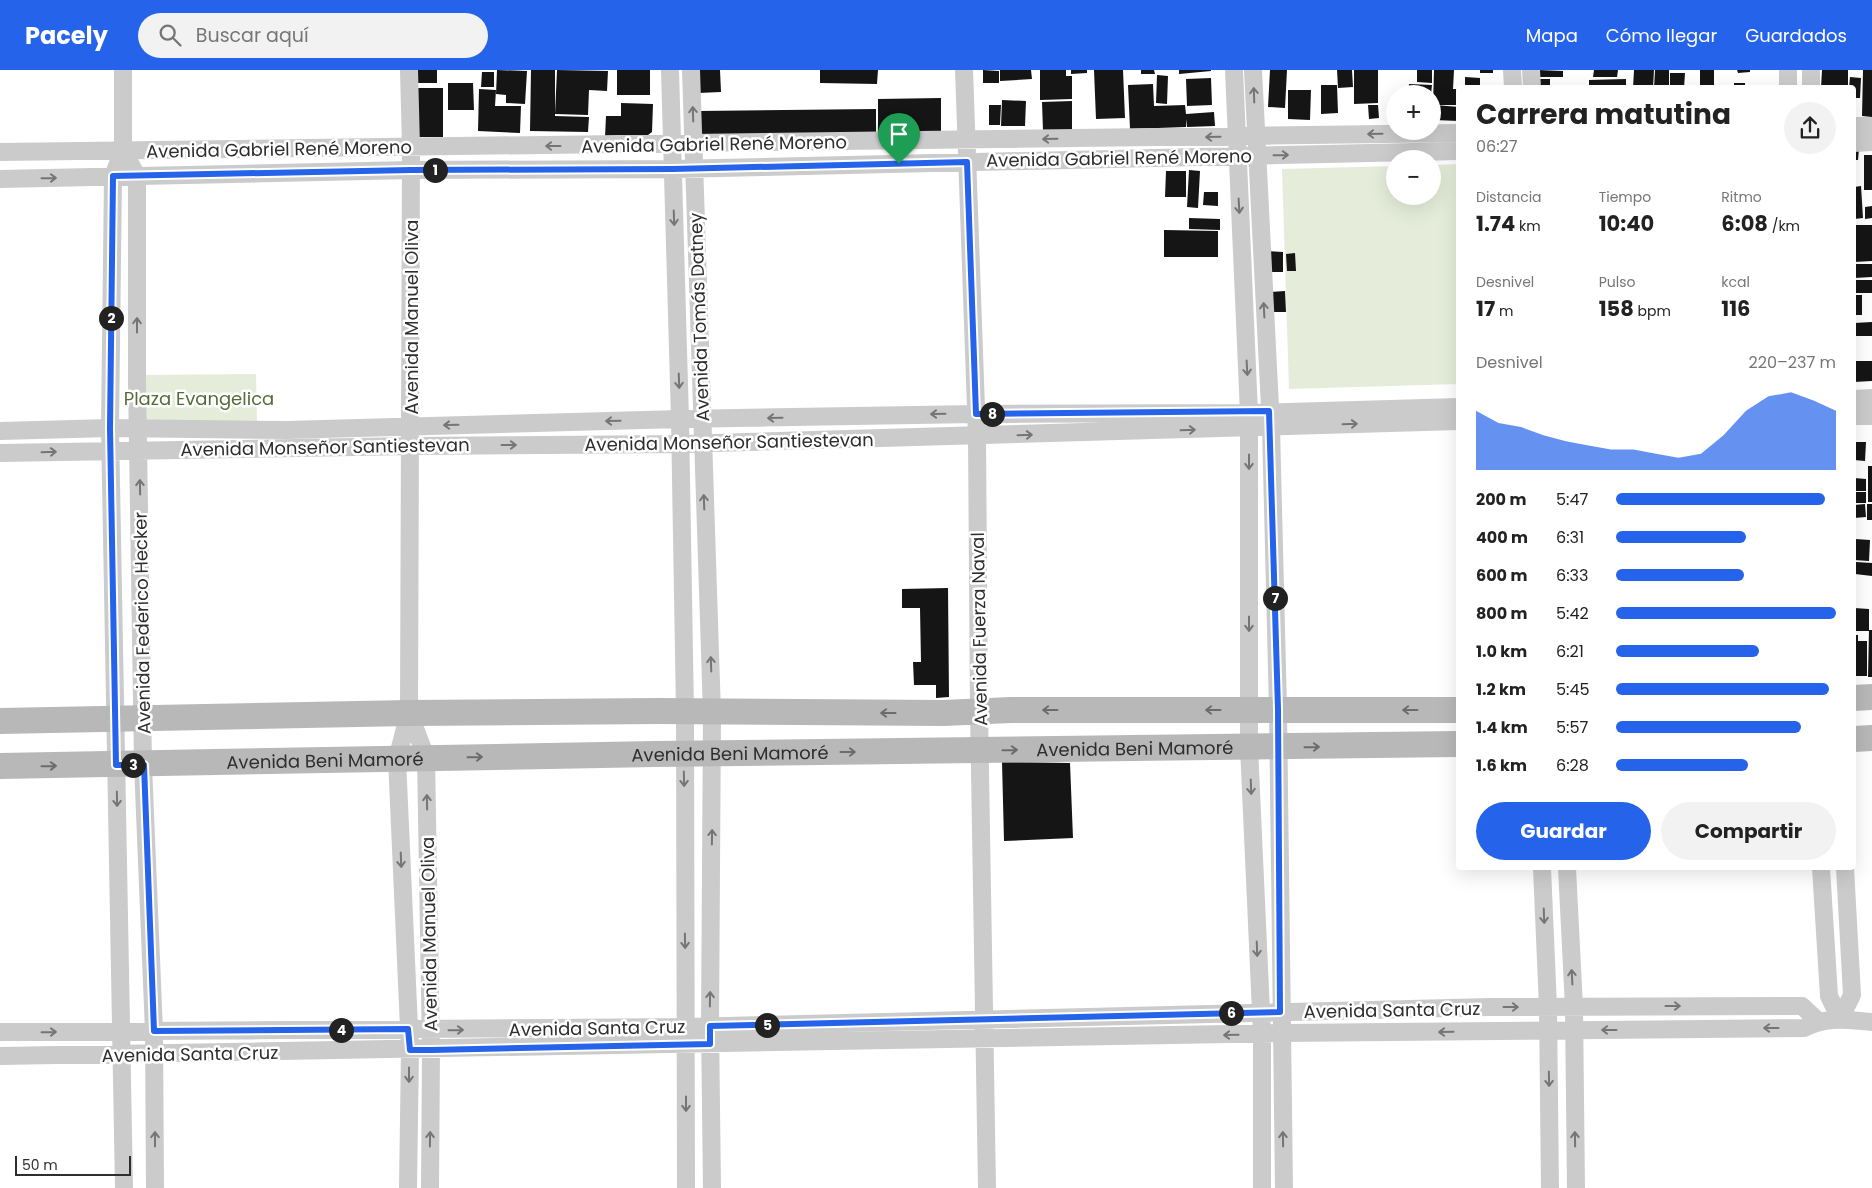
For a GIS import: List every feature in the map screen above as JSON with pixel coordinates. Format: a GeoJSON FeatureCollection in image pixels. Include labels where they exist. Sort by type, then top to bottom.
{"type":"FeatureCollection","features":[{"type":"Feature","properties":{"kind":"street","name":"Avenida Federico Hecker"},"geometry":{"type":"LineString","coordinates":[[124,70],[123,151],[113,176],[110,428],[124,1188]]}},
{"type":"Feature","properties":{"kind":"street","name":"Avenida Manuel Oliva"},"geometry":{"type":"LineString","coordinates":[[408,1188],[410,1050],[397,758],[410,713],[411,146],[409,70]]}},
{"type":"Feature","properties":{"kind":"street"},"geometry":{"type":"LineString","coordinates":[[670,70],[672,146]]}},
{"type":"Feature","properties":{"kind":"street","name":"Avenida Tomás Datney"},"geometry":{"type":"LineString","coordinates":[[691,70],[713,754],[710,1026],[712,1188]]}},
{"type":"Feature","properties":{"kind":"street","name":"Avenida Fuerza Naval"},"geometry":{"type":"LineString","coordinates":[[964,70],[977,436],[979,711],[987,1188]]}},
{"type":"Feature","properties":{"kind":"street"},"geometry":{"type":"LineString","coordinates":[[1234,70],[1249,420],[1249,747],[1262,1034],[1262,1188]]}},
{"type":"Feature","properties":{"kind":"street"},"geometry":{"type":"LineString","coordinates":[[1253,70],[1270,419],[1279,745],[1280,1012],[1282,1033],[1284,1188]]}},
{"type":"Feature","properties":{"kind":"street"},"geometry":{"type":"LineString","coordinates":[[1512,70],[1513,85]]}},
{"type":"Feature","properties":{"kind":"street"},"geometry":{"type":"LineString","coordinates":[[1531,70],[1532,85]]}},
{"type":"Feature","properties":{"kind":"street"},"geometry":{"type":"LineString","coordinates":[[1788,70],[1788,85]]}},
{"type":"Feature","properties":{"kind":"street"},"geometry":{"type":"LineString","coordinates":[[1811,70],[1811,85]]}},
{"type":"Feature","properties":{"kind":"street"},"geometry":{"type":"LineString","coordinates":[[1856,126],[1872,126]]}},
{"type":"Feature","properties":{"kind":"street","name":"Avenida Gabriel René Moreno"},"geometry":{"type":"LineString","coordinates":[[0,152],[411,146],[694,146],[1456,133]]}},
{"type":"Feature","properties":{"kind":"street"},"geometry":{"type":"LineString","coordinates":[[1856,142],[1872,142]]}},
{"type":"Feature","properties":{"kind":"street","name":"Avenida Tomás Datney"},"geometry":{"type":"LineString","coordinates":[[672,146],[681,444],[685,712],[686,1188]]}},
{"type":"Feature","properties":{"kind":"street","name":"Avenida Federico Hecker"},"geometry":{"type":"LineString","coordinates":[[123,151],[137,176],[138,429],[143,719],[154,1031],[155,1188]]}},
{"type":"Feature","properties":{"kind":"street","name":"Avenida Gabriel René Moreno"},"geometry":{"type":"LineString","coordinates":[[0,179],[411,170],[694,169],[1456,151]]}},
{"type":"Feature","properties":{"kind":"street"},"geometry":{"type":"LineString","coordinates":[[1856,399],[1872,398]]}},
{"type":"Feature","properties":{"kind":"street","name":"Avenida Monseñor Santiestevan"},"geometry":{"type":"LineString","coordinates":[[0,453],[139,449],[681,444],[977,436],[1456,407]]}},
{"type":"Feature","properties":{"kind":"street","name":"Avenida Monseñor Santiestevan"},"geometry":{"type":"LineString","coordinates":[[0,431],[110,428],[286,430],[680,419],[976,414],[1249,420]]}},
{"type":"Feature","properties":{"kind":"street"},"geometry":{"type":"LineString","coordinates":[[1856,416],[1872,416]]}},
{"type":"Feature","properties":{"kind":"street","name":"Avenida Monseñor Santiestevan"},"geometry":{"type":"LineString","coordinates":[[1270,419],[1456,421]]}},
{"type":"Feature","properties":{"kind":"street"},"geometry":{"type":"LineString","coordinates":[[1856,698],[1872,697]]}},
{"type":"Feature","properties":{"kind":"street","name":"Avenida Beni Mamoré"},"geometry":{"type":"LineString","coordinates":[[0,720],[410,713],[1456,710]]}},
{"type":"Feature","properties":{"kind":"street","name":"Avenida Manuel Oliva"},"geometry":{"type":"LineString","coordinates":[[410,713],[426,758],[431,1050],[430,1188]]}},
{"type":"Feature","properties":{"kind":"street"},"geometry":{"type":"LineString","coordinates":[[1856,739],[1872,738]]}},
{"type":"Feature","properties":{"kind":"street","name":"Avenida Beni Mamoré"},"geometry":{"type":"LineString","coordinates":[[0,766],[144,765],[397,758],[1456,744]]}},
{"type":"Feature","properties":{"kind":"street"},"geometry":{"type":"LineString","coordinates":[[1542,870],[1548,1007],[1550,1188]]}},
{"type":"Feature","properties":{"kind":"street"},"geometry":{"type":"LineString","coordinates":[[1567,870],[1574,1007],[1576,1188]]}},
{"type":"Feature","properties":{"kind":"street"},"geometry":{"type":"LineString","coordinates":[[1821,870],[1829,996],[1840,1019]]}},
{"type":"Feature","properties":{"kind":"street"},"geometry":{"type":"LineString","coordinates":[[1840,1019],[1852,994],[1844,870]]}},
{"type":"Feature","properties":{"kind":"street","name":"Avenida Santa Cruz"},"geometry":{"type":"LineString","coordinates":[[0,1032],[686,1027],[984,1018],[1548,1007],[1802,1006],[1818,1021]]}},
{"type":"Feature","properties":{"kind":"street","name":"Avenida Santa Cruz"},"geometry":{"type":"LineString","coordinates":[[0,1056],[431,1050],[1282,1033],[1804,1028],[1818,1021],[1840,1019],[1872,1022]]}},
{"type":"Feature","properties":{"kind":"green space"},"geometry":{"type":"Polygon","coordinates":[[[1456,164],[1456,384],[1289,389],[1282,169],[1386,166],[1386,205],[1441,205],[1441,165],[1456,164]]]}},
{"type":"Feature","properties":{"kind":"green space","name":"Plaza Evangelica"},"geometry":{"type":"Polygon","coordinates":[[[256,374],[257,422],[142,423],[141,375],[256,374]]]}},
{"type":"Feature","properties":{"kind":"building"},"geometry":{"type":"Polygon","coordinates":[[[416,70],[437,70],[437,83],[417,83],[416,70]]]}},
{"type":"Feature","properties":{"kind":"building"},"geometry":{"type":"Polygon","coordinates":[[[497,70],[527,71],[525,104],[506,103],[506,95],[496,94],[497,70]]]}},
{"type":"Feature","properties":{"kind":"building"},"geometry":{"type":"Polygon","coordinates":[[[531,70],[555,70],[555,116],[589,117],[588,132],[530,131],[531,70]]]}},
{"type":"Feature","properties":{"kind":"building"},"geometry":{"type":"Polygon","coordinates":[[[557,70],[608,71],[607,91],[589,90],[588,115],[555,114],[557,70]]]}},
{"type":"Feature","properties":{"kind":"building"},"geometry":{"type":"Polygon","coordinates":[[[617,70],[650,70],[650,95],[617,95],[617,70]]]}},
{"type":"Feature","properties":{"kind":"building"},"geometry":{"type":"Polygon","coordinates":[[[697,70],[720,70],[721,92],[698,93],[697,70]]]}},
{"type":"Feature","properties":{"kind":"building"},"geometry":{"type":"Polygon","coordinates":[[[820,70],[878,70],[877,84],[820,83],[820,70]]]}},
{"type":"Feature","properties":{"kind":"building"},"geometry":{"type":"Polygon","coordinates":[[[983,70],[999,71],[999,83],[983,83],[983,70]]]}},
{"type":"Feature","properties":{"kind":"building"},"geometry":{"type":"Polygon","coordinates":[[[1000,70],[1031,70],[1032,79],[1000,81],[1000,70]]]}},
{"type":"Feature","properties":{"kind":"building"},"geometry":{"type":"Polygon","coordinates":[[[1040,70],[1066,70],[1066,76],[1072,76],[1072,99],[1040,100],[1040,70]]]}},
{"type":"Feature","properties":{"kind":"building"},"geometry":{"type":"Polygon","coordinates":[[[1071,70],[1087,70],[1087,73],[1071,74],[1071,70]]]}},
{"type":"Feature","properties":{"kind":"building"},"geometry":{"type":"Polygon","coordinates":[[[1094,70],[1123,70],[1125,118],[1096,119],[1094,70]]]}},
{"type":"Feature","properties":{"kind":"building"},"geometry":{"type":"Polygon","coordinates":[[[1141,70],[1154,70],[1155,74],[1141,74],[1141,70]]]}},
{"type":"Feature","properties":{"kind":"building"},"geometry":{"type":"Polygon","coordinates":[[[1179,70],[1211,70],[1211,71],[1179,74],[1179,70]]]}},
{"type":"Feature","properties":{"kind":"building"},"geometry":{"type":"Polygon","coordinates":[[[1270,70],[1287,70],[1285,108],[1268,107],[1270,70]]]}},
{"type":"Feature","properties":{"kind":"building"},"geometry":{"type":"Polygon","coordinates":[[[1337,70],[1352,70],[1353,87],[1338,88],[1337,70]]]}},
{"type":"Feature","properties":{"kind":"building"},"geometry":{"type":"Polygon","coordinates":[[[1354,70],[1378,70],[1378,103],[1354,104],[1354,70]]]}},
{"type":"Feature","properties":{"kind":"building"},"geometry":{"type":"Polygon","coordinates":[[[1417,70],[1432,70],[1432,83],[1417,82],[1417,70]]]}},
{"type":"Feature","properties":{"kind":"building"},"geometry":{"type":"Polygon","coordinates":[[[1434,70],[1454,70],[1453,89],[1456,89],[1456,105],[1441,105],[1441,85],[1434,85],[1434,70]]]}},
{"type":"Feature","properties":{"kind":"building"},"geometry":{"type":"Polygon","coordinates":[[[1480,70],[1493,70],[1493,73],[1480,73],[1480,70]]]}},
{"type":"Feature","properties":{"kind":"building"},"geometry":{"type":"Polygon","coordinates":[[[1538,70],[1563,71],[1563,77],[1538,77],[1538,70]]]}},
{"type":"Feature","properties":{"kind":"building"},"geometry":{"type":"Polygon","coordinates":[[[1594,70],[1618,70],[1617,77],[1593,77],[1594,70]]]}},
{"type":"Feature","properties":{"kind":"building"},"geometry":{"type":"Polygon","coordinates":[[[1634,70],[1654,70],[1653,85],[1633,85],[1634,70]]]}},
{"type":"Feature","properties":{"kind":"building"},"geometry":{"type":"Polygon","coordinates":[[[1655,70],[1669,70],[1669,85],[1654,85],[1655,70]]]}},
{"type":"Feature","properties":{"kind":"building"},"geometry":{"type":"Polygon","coordinates":[[[1700,70],[1714,70],[1714,85],[1700,85],[1700,70]]]}},
{"type":"Feature","properties":{"kind":"building"},"geometry":{"type":"Polygon","coordinates":[[[1737,70],[1750,70],[1750,72],[1738,73],[1737,70]]]}},
{"type":"Feature","properties":{"kind":"building"},"geometry":{"type":"Polygon","coordinates":[[[1822,70],[1848,70],[1848,85],[1821,85],[1822,70]]]}},
{"type":"Feature","properties":{"kind":"building"},"geometry":{"type":"Polygon","coordinates":[[[1863,70],[1872,70],[1872,117],[1862,116],[1863,70]]]}},
{"type":"Feature","properties":{"kind":"building"},"geometry":{"type":"Polygon","coordinates":[[[482,72],[494,72],[494,87],[481,87],[482,72]]]}},
{"type":"Feature","properties":{"kind":"building"},"geometry":{"type":"Polygon","coordinates":[[[1670,73],[1685,73],[1684,85],[1670,85],[1670,73]]]}},
{"type":"Feature","properties":{"kind":"building"},"geometry":{"type":"Polygon","coordinates":[[[1157,75],[1168,76],[1167,104],[1156,103],[1157,75]]]}},
{"type":"Feature","properties":{"kind":"building"},"geometry":{"type":"Polygon","coordinates":[[[1465,77],[1480,78],[1480,85],[1465,85],[1465,77]]]}},
{"type":"Feature","properties":{"kind":"building"},"geometry":{"type":"Polygon","coordinates":[[[1850,77],[1861,78],[1860,98],[1856,98],[1856,85],[1849,85],[1850,77]]]}},
{"type":"Feature","properties":{"kind":"building"},"geometry":{"type":"Polygon","coordinates":[[[1211,78],[1212,105],[1187,106],[1186,79],[1211,78]]]}},
{"type":"Feature","properties":{"kind":"building"},"geometry":{"type":"Polygon","coordinates":[[[1539,79],[1550,79],[1550,85],[1539,85],[1539,79]]]}},
{"type":"Feature","properties":{"kind":"building"},"geometry":{"type":"Polygon","coordinates":[[[1626,79],[1626,85],[1589,85],[1589,80],[1626,79]]]}},
{"type":"Feature","properties":{"kind":"building"},"geometry":{"type":"Polygon","coordinates":[[[448,83],[473,83],[474,110],[448,110],[448,83]]]}},
{"type":"Feature","properties":{"kind":"building"},"geometry":{"type":"Polygon","coordinates":[[[1734,83],[1745,83],[1745,85],[1734,85],[1734,83]]]}},
{"type":"Feature","properties":{"kind":"building"},"geometry":{"type":"Polygon","coordinates":[[[1153,84],[1154,106],[1185,105],[1186,114],[1214,112],[1215,126],[1187,127],[1187,119],[1186,127],[1130,129],[1128,85],[1153,84]]]}},
{"type":"Feature","properties":{"kind":"building"},"geometry":{"type":"Polygon","coordinates":[[[1321,85],[1337,85],[1338,113],[1321,114],[1321,85]]]}},
{"type":"Feature","properties":{"kind":"building"},"geometry":{"type":"Polygon","coordinates":[[[417,88],[443,88],[443,137],[418,137],[417,88]]]}},
{"type":"Feature","properties":{"kind":"building"},"geometry":{"type":"Polygon","coordinates":[[[479,89],[496,90],[495,106],[521,106],[520,133],[478,131],[479,89]]]}},
{"type":"Feature","properties":{"kind":"building"},"geometry":{"type":"Polygon","coordinates":[[[1288,90],[1311,90],[1310,120],[1288,119],[1288,90]]]}},
{"type":"Feature","properties":{"kind":"building"},"geometry":{"type":"Polygon","coordinates":[[[941,98],[941,132],[878,133],[878,99],[941,98]]]}},
{"type":"Feature","properties":{"kind":"building"},"geometry":{"type":"Polygon","coordinates":[[[1002,100],[1026,101],[1025,126],[1001,126],[1002,100]]]}},
{"type":"Feature","properties":{"kind":"building"},"geometry":{"type":"Polygon","coordinates":[[[1072,101],[1072,131],[1043,131],[1042,102],[1072,101]]]}},
{"type":"Feature","properties":{"kind":"building"},"geometry":{"type":"Polygon","coordinates":[[[621,103],[653,104],[652,132],[644,138],[605,137],[606,116],[621,116],[621,103]]]}},
{"type":"Feature","properties":{"kind":"building"},"geometry":{"type":"Polygon","coordinates":[[[989,105],[1001,105],[1000,125],[989,125],[989,105]]]}},
{"type":"Feature","properties":{"kind":"building"},"geometry":{"type":"Polygon","coordinates":[[[1368,105],[1378,105],[1379,118],[1369,119],[1368,105]]]}},
{"type":"Feature","properties":{"kind":"building"},"geometry":{"type":"Polygon","coordinates":[[[1441,106],[1456,107],[1456,121],[1441,120],[1441,106]]]}},
{"type":"Feature","properties":{"kind":"building"},"geometry":{"type":"Polygon","coordinates":[[[876,109],[876,133],[699,136],[699,111],[876,109]]]}},
{"type":"Feature","properties":{"kind":"building"},"geometry":{"type":"Polygon","coordinates":[[[1856,149],[1859,149],[1858,160],[1856,160],[1856,149]]]}},
{"type":"Feature","properties":{"kind":"building"},"geometry":{"type":"Polygon","coordinates":[[[1864,155],[1872,155],[1872,190],[1864,190],[1864,155]]]}},
{"type":"Feature","properties":{"kind":"building"},"geometry":{"type":"Polygon","coordinates":[[[1189,170],[1200,171],[1198,208],[1187,207],[1189,170]]]}},
{"type":"Feature","properties":{"kind":"building"},"geometry":{"type":"Polygon","coordinates":[[[1166,171],[1186,171],[1186,197],[1165,197],[1166,171]]]}},
{"type":"Feature","properties":{"kind":"building"},"geometry":{"type":"Polygon","coordinates":[[[1861,186],[1863,218],[1856,219],[1856,187],[1861,186]]]}},
{"type":"Feature","properties":{"kind":"building"},"geometry":{"type":"Polygon","coordinates":[[[1204,192],[1218,192],[1218,206],[1203,205],[1204,192]]]}},
{"type":"Feature","properties":{"kind":"building"},"geometry":{"type":"Polygon","coordinates":[[[1872,206],[1872,218],[1865,219],[1865,207],[1872,206]]]}},
{"type":"Feature","properties":{"kind":"building"},"geometry":{"type":"Polygon","coordinates":[[[1189,218],[1220,219],[1220,230],[1189,229],[1189,218]]]}},
{"type":"Feature","properties":{"kind":"building"},"geometry":{"type":"Polygon","coordinates":[[[1856,225],[1872,225],[1872,261],[1856,262],[1856,225]]]}},
{"type":"Feature","properties":{"kind":"building"},"geometry":{"type":"Polygon","coordinates":[[[1164,230],[1218,231],[1218,257],[1164,257],[1164,230]]]}},
{"type":"Feature","properties":{"kind":"building"},"geometry":{"type":"Polygon","coordinates":[[[1268,251],[1283,252],[1283,272],[1268,272],[1268,251]]]}},
{"type":"Feature","properties":{"kind":"building"},"geometry":{"type":"Polygon","coordinates":[[[1295,253],[1296,271],[1287,271],[1286,254],[1295,253]]]}},
{"type":"Feature","properties":{"kind":"building"},"geometry":{"type":"Polygon","coordinates":[[[1856,264],[1872,264],[1872,277],[1856,278],[1856,264]]]}},
{"type":"Feature","properties":{"kind":"building"},"geometry":{"type":"Polygon","coordinates":[[[1856,280],[1872,280],[1872,293],[1856,293],[1856,280]]]}},
{"type":"Feature","properties":{"kind":"building"},"geometry":{"type":"Polygon","coordinates":[[[1285,291],[1286,312],[1270,312],[1269,292],[1285,291]]]}},
{"type":"Feature","properties":{"kind":"building"},"geometry":{"type":"Polygon","coordinates":[[[1856,295],[1862,295],[1862,315],[1856,315],[1856,295]]]}},
{"type":"Feature","properties":{"kind":"building"},"geometry":{"type":"Polygon","coordinates":[[[1872,322],[1872,336],[1856,336],[1856,323],[1872,322]]]}},
{"type":"Feature","properties":{"kind":"building"},"geometry":{"type":"Polygon","coordinates":[[[1856,361],[1872,361],[1872,381],[1856,382],[1856,361]]]}},
{"type":"Feature","properties":{"kind":"building"},"geometry":{"type":"Polygon","coordinates":[[[1856,442],[1866,442],[1865,461],[1856,460],[1856,442]]]}},
{"type":"Feature","properties":{"kind":"building"},"geometry":{"type":"Polygon","coordinates":[[[1868,466],[1872,466],[1872,502],[1868,502],[1868,466]]]}},
{"type":"Feature","properties":{"kind":"building"},"geometry":{"type":"Polygon","coordinates":[[[1856,478],[1866,479],[1866,491],[1856,491],[1856,478]]]}},
{"type":"Feature","properties":{"kind":"building"},"geometry":{"type":"Polygon","coordinates":[[[1856,492],[1866,492],[1866,503],[1856,503],[1856,492]]]}},
{"type":"Feature","properties":{"kind":"building"},"geometry":{"type":"Polygon","coordinates":[[[1865,504],[1866,517],[1856,518],[1856,505],[1865,504]]]}},
{"type":"Feature","properties":{"kind":"building"},"geometry":{"type":"Polygon","coordinates":[[[1867,504],[1872,504],[1872,520],[1867,520],[1867,504]]]}},
{"type":"Feature","properties":{"kind":"building"},"geometry":{"type":"Polygon","coordinates":[[[1856,539],[1870,540],[1869,561],[1856,560],[1856,539]]]}},
{"type":"Feature","properties":{"kind":"building"},"geometry":{"type":"Polygon","coordinates":[[[1856,562],[1872,563],[1872,576],[1856,574],[1856,562]]]}},
{"type":"Feature","properties":{"kind":"building"},"geometry":{"type":"Polygon","coordinates":[[[948,588],[949,697],[936,698],[936,685],[914,685],[913,662],[921,662],[920,608],[902,608],[902,589],[948,588]]]}},
{"type":"Feature","properties":{"kind":"building"},"geometry":{"type":"Polygon","coordinates":[[[1856,608],[1869,609],[1869,631],[1856,631],[1856,608]]]}},
{"type":"Feature","properties":{"kind":"building"},"geometry":{"type":"Polygon","coordinates":[[[1869,630],[1872,630],[1872,677],[1868,677],[1869,630]]]}},
{"type":"Feature","properties":{"kind":"building"},"geometry":{"type":"Polygon","coordinates":[[[1856,635],[1858,635],[1858,641],[1867,641],[1867,676],[1856,676],[1856,635]]]}},
{"type":"Feature","properties":{"kind":"building"},"geometry":{"type":"Polygon","coordinates":[[[1002,762],[1070,763],[1073,838],[1004,841],[1002,762]]]}},
{"type":"Feature","properties":{"kind":"route"},"geometry":{"type":"LineString","coordinates":[[967,162],[976,414],[1249,413],[1269,411],[1271,426],[1278,709],[1280,1012],[710,1026],[710,1044],[431,1050],[410,1050],[408,1029],[154,1031],[144,765],[116,765],[110,428],[113,176],[411,170],[673,169],[899,164],[967,162]]}}]}
